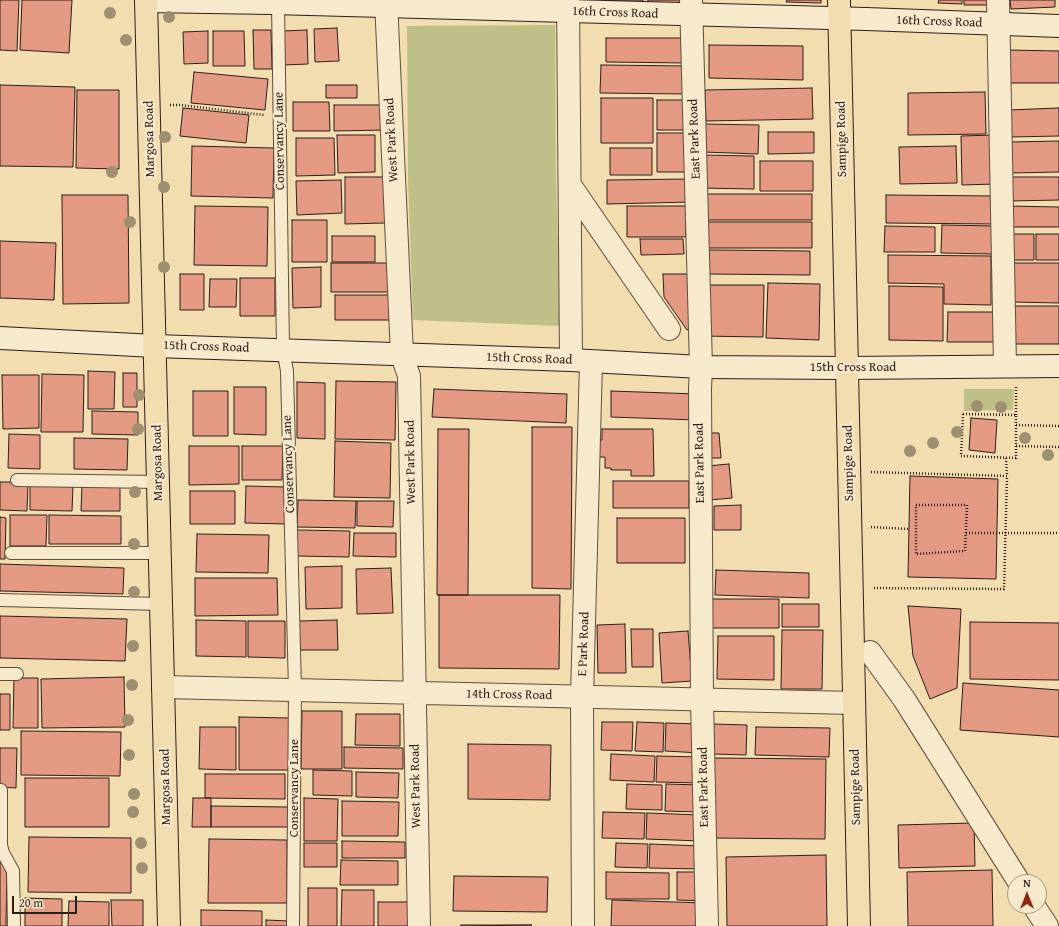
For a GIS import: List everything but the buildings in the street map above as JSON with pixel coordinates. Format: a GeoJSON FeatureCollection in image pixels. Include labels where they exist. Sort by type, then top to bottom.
{"type":"FeatureCollection","features":[{"type":"Feature","properties":{"kind":"main road","name":"Margosa Road"},"geometry":{"type":"LineString","coordinates":[[146,0],[169,926]]}},
{"type":"Feature","properties":{"kind":"main road","name":"Sampige Road"},"geometry":{"type":"LineString","coordinates":[[839,9],[859,926]]}},
{"type":"Feature","properties":{"kind":"street","name":"16th Cross Road"},"geometry":{"type":"LineString","coordinates":[[146,0],[839,9],[999,24],[1059,26]]}},
{"type":"Feature","properties":{"kind":"street"},"geometry":{"type":"LineString","coordinates":[[998,0],[1005,366]]}},
{"type":"Feature","properties":{"kind":"street","name":"West Park Road"},"geometry":{"type":"LineString","coordinates":[[386,3],[402,355],[409,376],[419,926]]}},
{"type":"Feature","properties":{"kind":"street"},"geometry":{"type":"LineString","coordinates":[[568,6],[570,185],[581,361]]}},
{"type":"Feature","properties":{"kind":"street","name":"East Park Road"},"geometry":{"type":"LineString","coordinates":[[691,7],[701,367],[702,700],[707,926]]}},
{"type":"Feature","properties":{"kind":"street"},"geometry":{"type":"LineString","coordinates":[[570,185],[669,329]]}},
{"type":"Feature","properties":{"kind":"street","name":"15th Cross Road"},"geometry":{"type":"LineString","coordinates":[[0,338],[155,346],[283,349],[701,367],[847,368],[1059,366]]}},
{"type":"Feature","properties":{"kind":"street","name":"E Park Road"},"geometry":{"type":"LineString","coordinates":[[581,361],[583,926]]}},
{"type":"Feature","properties":{"kind":"street"},"geometry":{"type":"LineString","coordinates":[[870,652],[904,699],[1014,874]]}},
{"type":"Feature","properties":{"kind":"street","name":"14th Cross Road"},"geometry":{"type":"LineString","coordinates":[[163,687],[854,703]]}},
{"type":"Feature","properties":{"kind":"street"},"geometry":{"type":"LineString","coordinates":[[1039,914],[1047,926]]}},
{"type":"Feature","properties":{"kind":"lane","name":"Conservancy Lane"},"geometry":{"type":"LineString","coordinates":[[274,2],[280,116],[283,349],[287,371],[295,690],[294,926]]}},
{"type":"Feature","properties":{"kind":"lane"},"geometry":{"type":"LineString","coordinates":[[16,480],[158,482]]}},
{"type":"Feature","properties":{"kind":"lane"},"geometry":{"type":"LineString","coordinates":[[11,552],[160,553]]}},
{"type":"Feature","properties":{"kind":"lane"},"geometry":{"type":"LineString","coordinates":[[0,600],[161,604]]}},
{"type":"Feature","properties":{"kind":"lane"},"geometry":{"type":"LineString","coordinates":[[0,674],[16,674]]}},
{"type":"Feature","properties":{"kind":"lane"},"geometry":{"type":"LineString","coordinates":[[1,790],[1,845],[3,853],[13,871],[14,926]]}},
{"type":"Feature","properties":{"kind":"path"},"geometry":{"type":"LineString","coordinates":[[167,105],[180,105],[280,116]]}},
{"type":"Feature","properties":{"kind":"path"},"geometry":{"type":"LineString","coordinates":[[1016,402],[1016,415],[1016,425],[1016,446],[1016,458],[961,456],[963,414],[1016,415]]}},
{"type":"Feature","properties":{"kind":"path"},"geometry":{"type":"LineString","coordinates":[[1016,425],[1059,426]]}},
{"type":"Feature","properties":{"kind":"path"},"geometry":{"type":"LineString","coordinates":[[1016,446],[1059,447]]}},
{"type":"Feature","properties":{"kind":"path"},"geometry":{"type":"LineString","coordinates":[[852,588],[1004,589],[1007,476],[1006,458]]}},
{"type":"Feature","properties":{"kind":"path"},"geometry":{"type":"LineString","coordinates":[[870,472],[1007,476]]}},
{"type":"Feature","properties":{"kind":"path"},"geometry":{"type":"LineString","coordinates":[[916,505],[966,505],[966,533],[965,552],[916,554],[916,505]]}},
{"type":"Feature","properties":{"kind":"path"},"geometry":{"type":"LineString","coordinates":[[898,528],[909,529]]}},
{"type":"Feature","properties":{"kind":"path"},"geometry":{"type":"LineString","coordinates":[[966,533],[1059,533]]}},
{"type":"Feature","properties":{"kind":"green space"},"geometry":{"type":"Polygon","coordinates":[[[555,25],[556,178],[560,326],[413,320],[408,179],[407,26],[555,25]]]}},
{"type":"Feature","properties":{"kind":"green space"},"geometry":{"type":"Polygon","coordinates":[[[964,389],[1014,389],[1013,410],[964,411],[964,389]]]}}]}
